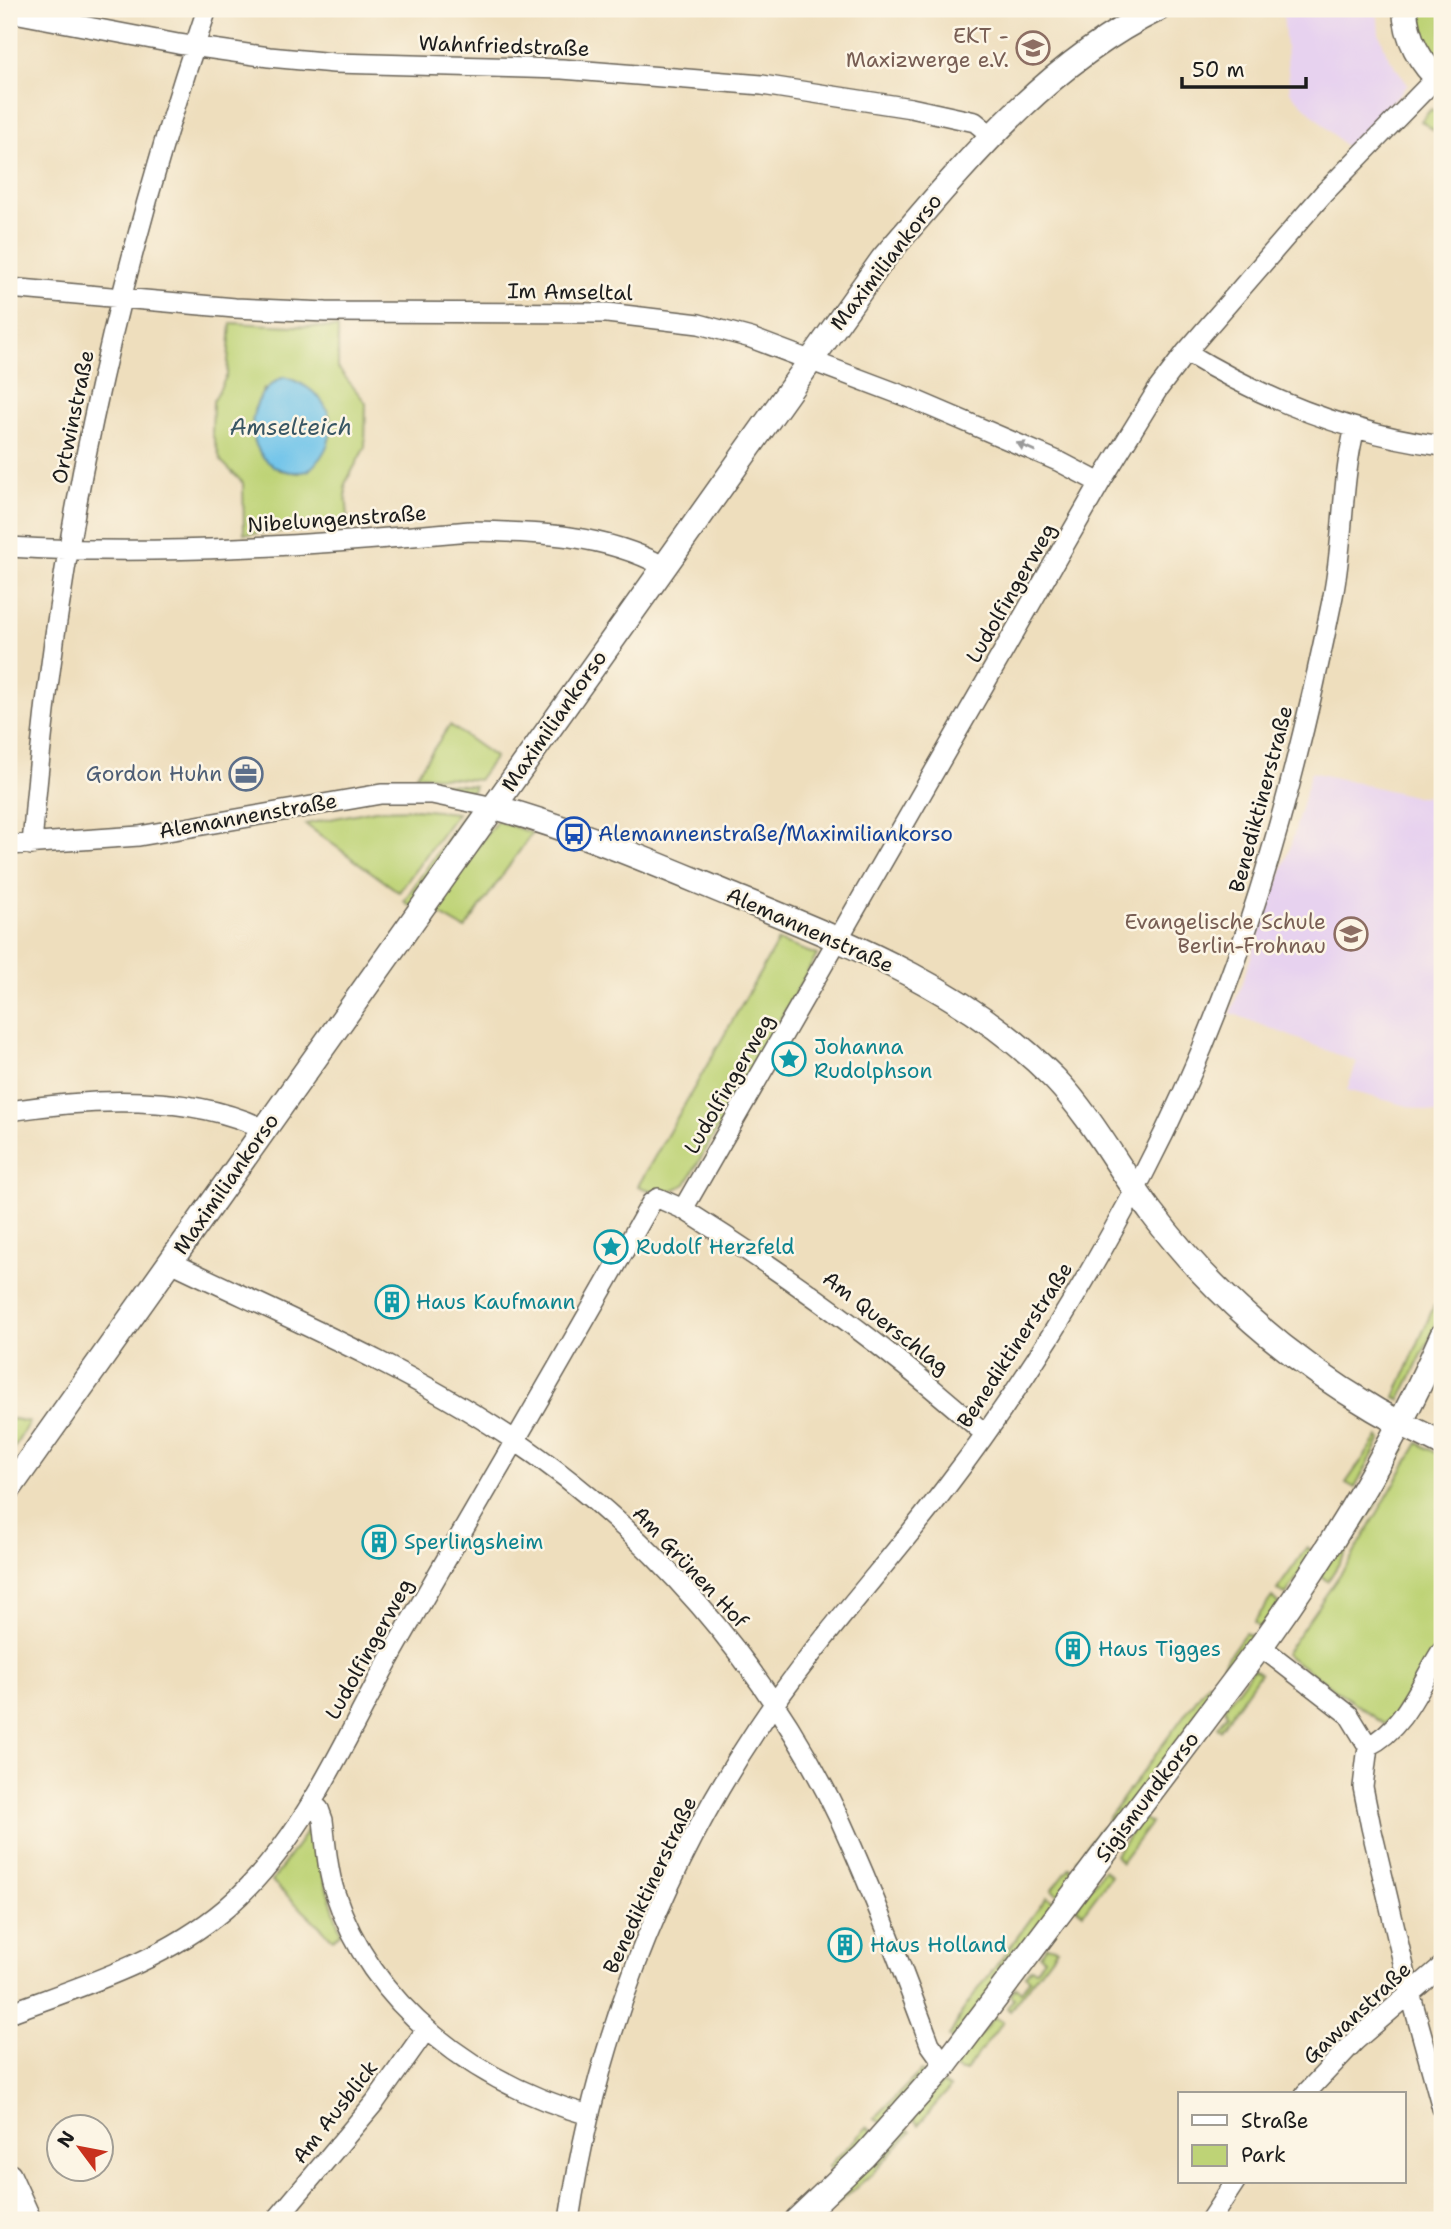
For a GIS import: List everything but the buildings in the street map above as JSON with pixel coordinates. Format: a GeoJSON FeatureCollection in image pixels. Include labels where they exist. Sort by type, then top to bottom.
{"type":"FeatureCollection","features":[{"type":"Feature","properties":{"kind":"street","name":"Ortwinstraße"},"geometry":{"type":"LineString","coordinates":[[32,845],[68,550],[122,300],[207,9]]}},
{"type":"Feature","properties":{"kind":"street","name":"Maximiliankorso"},"geometry":{"type":"LineString","coordinates":[[9,1489],[883,259],[992,136],[1046,84],[1095,44],[1158,9]]}},
{"type":"Feature","properties":{"kind":"street"},"geometry":{"type":"LineString","coordinates":[[1405,9],[1407,33],[1439,80]]}},
{"type":"Feature","properties":{"kind":"street","name":"Wahnfriedstraße"},"geometry":{"type":"LineString","coordinates":[[9,12],[195,47],[334,63],[562,69],[762,85],[911,108],[975,122],[992,136]]}},
{"type":"Feature","properties":{"kind":"street","name":"Ludolfingerweg"},"geometry":{"type":"LineString","coordinates":[[9,2013],[134,1966],[204,1925],[279,1853],[311,1803],[349,1731],[651,1203],[658,1198],[683,1209],[1100,483],[1158,389],[1186,352],[1324,193],[1439,80]]}},
{"type":"Feature","properties":{"kind":"street","name":"Im Amseltal"},"geometry":{"type":"LineString","coordinates":[[9,288],[122,300],[326,312],[643,316],[699,324],[751,338],[940,410],[1100,483]]}},
{"type":"Feature","properties":{"kind":"street"},"geometry":{"type":"LineString","coordinates":[[1186,352],[1287,406],[1355,428],[1442,446]]}},
{"type":"Feature","properties":{"kind":"street","name":"Benediktinerstraße"},"geometry":{"type":"LineString","coordinates":[[569,2220],[589,2115],[626,1990],[678,1868],[709,1807],[774,1704],[985,1434],[1092,1269],[1172,1118],[1212,1027],[1270,864],[1302,746],[1335,588],[1355,428]]}},
{"type":"Feature","properties":{"kind":"street","name":"Nibelungenstraße"},"geometry":{"type":"LineString","coordinates":[[9,547],[68,550],[247,549],[470,531],[595,541],[643,555],[663,566]]}},
{"type":"Feature","properties":{"kind":"street","name":"Alemannenstraße"},"geometry":{"type":"LineString","coordinates":[[9,845],[139,836],[381,794],[432,794],[494,807],[668,869],[839,939],[933,986],[996,1027],[1054,1078],[1077,1105],[1177,1244],[1255,1323],[1326,1379],[1442,1444]]}},
{"type":"Feature","properties":{"kind":"street"},"geometry":{"type":"LineString","coordinates":[[9,1111],[88,1101],[153,1104],[243,1119],[264,1129]]}},
{"type":"Feature","properties":{"kind":"street","name":"Am Querschlag"},"geometry":{"type":"LineString","coordinates":[[683,1209],[839,1312],[915,1372],[985,1434]]}},
{"type":"Feature","properties":{"kind":"street","name":"Am Grünen Hof"},"geometry":{"type":"LineString","coordinates":[[171,1262],[363,1354],[515,1440],[617,1521],[664,1567],[708,1615],[774,1704],[840,1820],[930,2044],[946,2065]]}},
{"type":"Feature","properties":{"kind":"street","name":"Sigismundkorso"},"geometry":{"type":"LineString","coordinates":[[806,2217],[946,2065],[1260,1646],[1318,1564],[1401,1423],[1442,1336]]}},
{"type":"Feature","properties":{"kind":"street"},"geometry":{"type":"LineString","coordinates":[[1260,1646],[1349,1715],[1368,1746],[1363,1787],[1410,1992],[1442,2108]]}},
{"type":"Feature","properties":{"kind":"street"},"geometry":{"type":"LineString","coordinates":[[1368,1746],[1383,1739],[1396,1726],[1442,1650]]}},
{"type":"Feature","properties":{"kind":"street"},"geometry":{"type":"LineString","coordinates":[[311,1803],[319,1809],[323,1819],[334,1891],[347,1926],[384,1983],[426,2030],[469,2063],[497,2080],[537,2098],[589,2115]]}},
{"type":"Feature","properties":{"kind":"street","name":"Gawanstraße"},"geometry":{"type":"LineString","coordinates":[[1307,2092],[1356,2040],[1442,1966]]}},
{"type":"Feature","properties":{"kind":"street","name":"Am Ausblick"},"geometry":{"type":"LineString","coordinates":[[276,2220],[375,2102],[426,2030]]}},
{"type":"Feature","properties":{"kind":"street"},"geometry":{"type":"LineString","coordinates":[[9,2176],[29,2220]]}},
{"type":"Feature","properties":{"kind":"street"},"geometry":{"type":"LineString","coordinates":[[1210,2220],[1234,2184]]}},
{"type":"Feature","properties":{"kind":"shaded area"},"geometry":{"type":"Polygon","coordinates":[[[1377,9],[1379,33],[1387,54],[1408,85],[1347,148],[1290,92],[1283,14],[1377,9]]]}},
{"type":"Feature","properties":{"kind":"shaded area","name":"Evangelische Schule Berlin-Frohnau"},"geometry":{"type":"Polygon","coordinates":[[[1311,772],[1413,796],[1442,797],[1442,1115],[1347,1090],[1357,1062],[1231,1013],[1290,848],[1311,772]]]}},
{"type":"Feature","properties":{"kind":"green space"},"geometry":{"type":"Polygon","coordinates":[[[1420,9],[1442,9],[1442,64],[1424,36],[1420,9]]]}},
{"type":"Feature","properties":{"kind":"green space"},"geometry":{"type":"Polygon","coordinates":[[[1431,109],[1442,116],[1442,136],[1421,121],[1431,109]]]}},
{"type":"Feature","properties":{"kind":"green space"},"geometry":{"type":"Polygon","coordinates":[[[231,323],[338,328],[338,368],[366,403],[365,447],[345,484],[349,527],[244,534],[243,483],[221,461],[212,433],[213,402],[227,375],[231,323]],[[264,389],[254,410],[254,440],[280,470],[299,473],[264,389]]]}},
{"type":"Feature","properties":{"kind":"green space"},"geometry":{"type":"Polygon","coordinates":[[[450,725],[495,757],[478,780],[416,775],[450,725]]]}},
{"type":"Feature","properties":{"kind":"green space"},"geometry":{"type":"Polygon","coordinates":[[[399,780],[475,786],[473,791],[399,785],[399,780]]]}},
{"type":"Feature","properties":{"kind":"green space"},"geometry":{"type":"Polygon","coordinates":[[[468,808],[471,817],[410,906],[404,901],[468,808]]]}},
{"type":"Feature","properties":{"kind":"green space"},"geometry":{"type":"Polygon","coordinates":[[[416,809],[457,813],[399,892],[305,824],[375,810],[416,809]]]}},
{"type":"Feature","properties":{"kind":"green space"},"geometry":{"type":"Polygon","coordinates":[[[497,821],[532,833],[465,929],[429,908],[497,821]]]}},
{"type":"Feature","properties":{"kind":"green space"},"geometry":{"type":"Polygon","coordinates":[[[778,941],[817,955],[686,1184],[662,1191],[638,1186],[778,941]]]}},
{"type":"Feature","properties":{"kind":"green space"},"geometry":{"type":"Polygon","coordinates":[[[1434,1306],[1442,1313],[1400,1400],[1395,1397],[1434,1306]]]}},
{"type":"Feature","properties":{"kind":"green space"},"geometry":{"type":"Polygon","coordinates":[[[9,1418],[29,1422],[9,1457],[9,1418]]]}},
{"type":"Feature","properties":{"kind":"green space"},"geometry":{"type":"Polygon","coordinates":[[[1378,1437],[1381,1439],[1355,1488],[1346,1483],[1378,1437]]]}},
{"type":"Feature","properties":{"kind":"green space"},"geometry":{"type":"Polygon","coordinates":[[[1418,1443],[1442,1456],[1442,1639],[1392,1719],[1384,1724],[1285,1654],[1352,1557],[1418,1443]]]}},
{"type":"Feature","properties":{"kind":"green space"},"geometry":{"type":"Polygon","coordinates":[[[1399,1444],[1406,1447],[1378,1501],[1328,1581],[1321,1575],[1399,1444]]]}},
{"type":"Feature","properties":{"kind":"green space"},"geometry":{"type":"Polygon","coordinates":[[[1307,1547],[1314,1553],[1286,1594],[1277,1590],[1307,1547]]]}},
{"type":"Feature","properties":{"kind":"green space"},"geometry":{"type":"Polygon","coordinates":[[[1272,1597],[1279,1604],[1261,1629],[1254,1622],[1272,1597]]]}},
{"type":"Feature","properties":{"kind":"green space"},"geometry":{"type":"Polygon","coordinates":[[[1245,1633],[1254,1637],[1232,1668],[1223,1664],[1245,1633]]]}},
{"type":"Feature","properties":{"kind":"green space"},"geometry":{"type":"Polygon","coordinates":[[[1253,1669],[1260,1673],[1220,1730],[1217,1727],[1227,1714],[1225,1707],[1253,1669]]]}},
{"type":"Feature","properties":{"kind":"green space"},"geometry":{"type":"Polygon","coordinates":[[[1208,1683],[1215,1691],[1115,1824],[1107,1820],[1208,1683]]]}},
{"type":"Feature","properties":{"kind":"green space"},"geometry":{"type":"Polygon","coordinates":[[[1142,1818],[1151,1823],[1121,1863],[1115,1855],[1142,1818]]]}},
{"type":"Feature","properties":{"kind":"green space"},"geometry":{"type":"Polygon","coordinates":[[[1101,1827],[1104,1830],[1088,1852],[1089,1860],[1085,1865],[1076,1860],[1101,1827]]]}},
{"type":"Feature","properties":{"kind":"green space"},"geometry":{"type":"Polygon","coordinates":[[[307,1831],[315,1831],[321,1870],[341,1933],[333,1939],[272,1881],[307,1831]]]}},
{"type":"Feature","properties":{"kind":"green space"},"geometry":{"type":"Polygon","coordinates":[[[1070,1867],[1078,1875],[1061,1897],[1052,1890],[1070,1867]]]}},
{"type":"Feature","properties":{"kind":"green space"},"geometry":{"type":"Polygon","coordinates":[[[1104,1870],[1111,1876],[1083,1913],[1076,1907],[1104,1870]]]}},
{"type":"Feature","properties":{"kind":"green space"},"geometry":{"type":"Polygon","coordinates":[[[1047,1897],[1057,1904],[954,2040],[949,2037],[964,2009],[1047,1897]]]}},
{"type":"Feature","properties":{"kind":"green space"},"geometry":{"type":"Polygon","coordinates":[[[1047,1946],[1057,1949],[1010,2011],[1007,2008],[1014,1998],[1010,1995],[1016,1987],[1021,1991],[1030,1979],[1025,1975],[1031,1968],[1036,1970],[1044,1958],[1040,1955],[1047,1946]]]}},
{"type":"Feature","properties":{"kind":"green space"},"geometry":{"type":"Polygon","coordinates":[[[994,2017],[1003,2022],[965,2071],[954,2068],[994,2017]]]}},
{"type":"Feature","properties":{"kind":"green space"},"geometry":{"type":"Polygon","coordinates":[[[921,2071],[925,2075],[882,2123],[874,2119],[921,2071]]]}},
{"type":"Feature","properties":{"kind":"green space"},"geometry":{"type":"Polygon","coordinates":[[[942,2083],[950,2088],[918,2125],[912,2117],[942,2083]]]}},
{"type":"Feature","properties":{"kind":"green space"},"geometry":{"type":"Polygon","coordinates":[[[903,2126],[911,2132],[876,2170],[834,2207],[830,2202],[873,2159],[878,2163],[886,2154],[882,2150],[903,2126]]]}},
{"type":"Feature","properties":{"kind":"green space"},"geometry":{"type":"Polygon","coordinates":[[[867,2127],[874,2133],[835,2173],[828,2167],[867,2127]]]}},
{"type":"Feature","properties":{"kind":"water","name":"Amselteich"},"geometry":{"type":"Polygon","coordinates":[[[284,377],[314,393],[324,404],[329,416],[331,430],[328,444],[308,471],[288,471],[271,465],[260,453],[254,437],[252,420],[257,404],[267,388],[284,377]]]}},
{"type":"Feature","properties":{"kind":"place","name":"EKT - Maxizwerge e.V."},"geometry":{"type":"Point","coordinates":[1033,48]}},
{"type":"Feature","properties":{"kind":"place","name":"Gordon Huhn"},"geometry":{"type":"Point","coordinates":[246,774]}},
{"type":"Feature","properties":{"kind":"place","name":"Alemannenstraße/Maximiliankorso"},"geometry":{"type":"Point","coordinates":[574,834]}},
{"type":"Feature","properties":{"kind":"place","name":"Evangelische Schule Berlin-Frohnau"},"geometry":{"type":"Point","coordinates":[1351,934]}},
{"type":"Feature","properties":{"kind":"place","name":"Johanna Rudolphson"},"geometry":{"type":"Point","coordinates":[789,1059]}},
{"type":"Feature","properties":{"kind":"place","name":"Rudolf Herzfeld"},"geometry":{"type":"Point","coordinates":[611,1247]}},
{"type":"Feature","properties":{"kind":"place","name":"Haus Kaufmann"},"geometry":{"type":"Point","coordinates":[392,1302]}},
{"type":"Feature","properties":{"kind":"place","name":"Sperlingsheim"},"geometry":{"type":"Point","coordinates":[379,1542]}},
{"type":"Feature","properties":{"kind":"place","name":"Haus Tigges"},"geometry":{"type":"Point","coordinates":[1073,1649]}},
{"type":"Feature","properties":{"kind":"place","name":"Haus Holland"},"geometry":{"type":"Point","coordinates":[845,1945]}}]}
